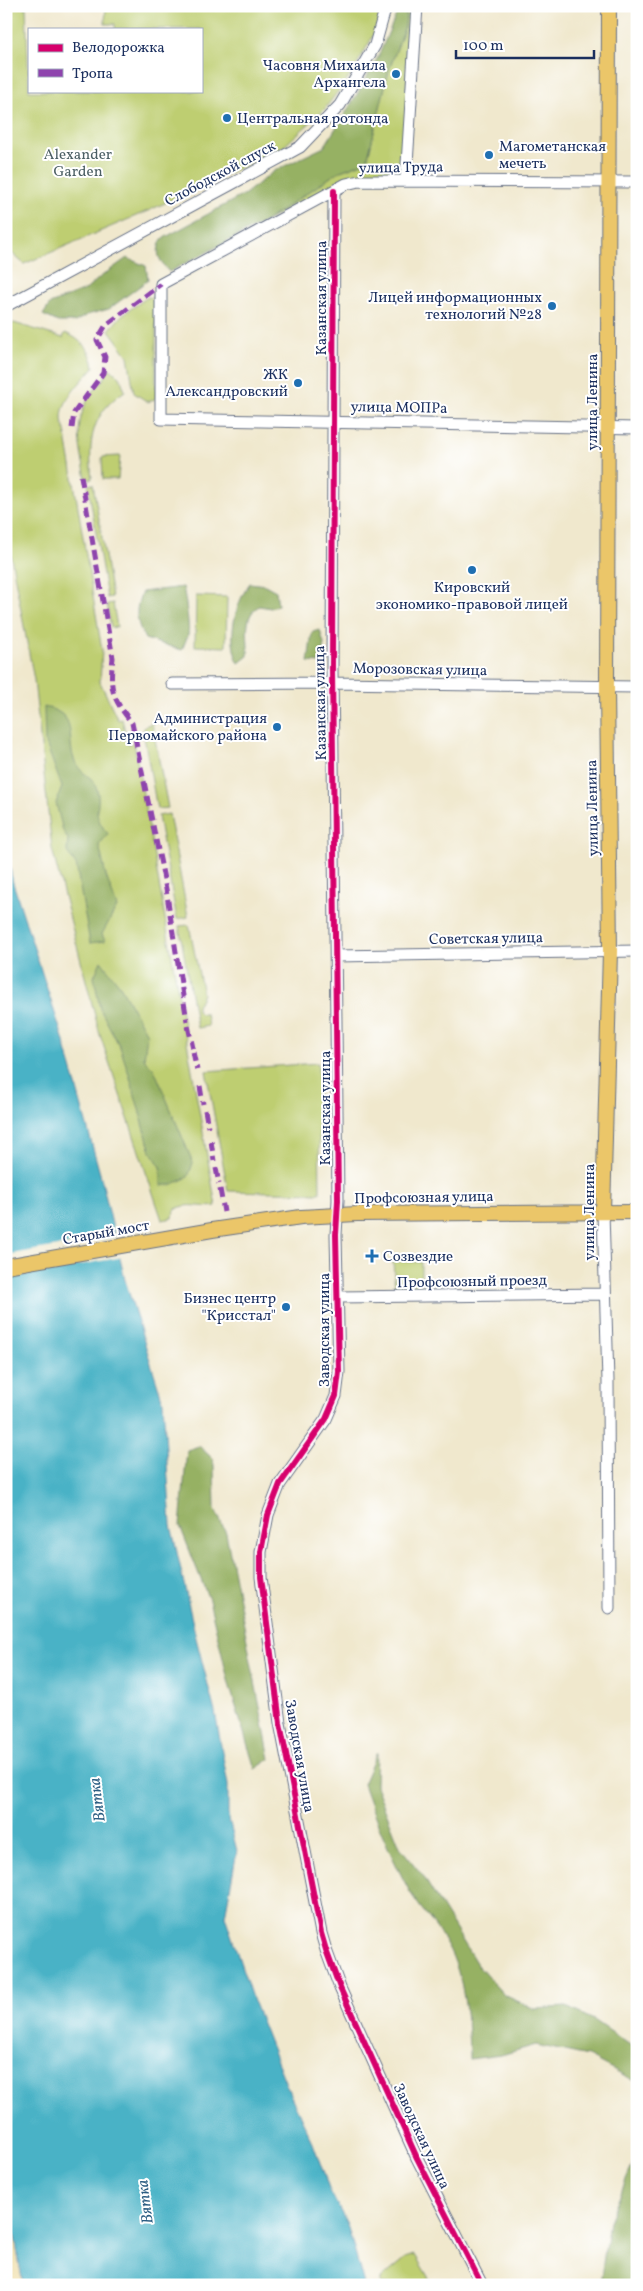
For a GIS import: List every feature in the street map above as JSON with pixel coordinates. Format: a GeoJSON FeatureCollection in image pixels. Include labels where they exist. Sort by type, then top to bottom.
{"type":"FeatureCollection","features":[{"type":"Feature","properties":{"kind":"main road","name":"улица Ленина"},"geometry":{"type":"LineString","coordinates":[[604,1212],[610,951],[607,687],[609,6]]}},
{"type":"Feature","properties":{"kind":"main road","name":"Профсоюзная улица"},"geometry":{"type":"LineString","coordinates":[[212,1230],[336,1215],[637,1212]]}},
{"type":"Feature","properties":{"kind":"main road","name":"Старый мост"},"geometry":{"type":"LineString","coordinates":[[6,1266],[212,1230]]}},
{"type":"Feature","properties":{"kind":"street","name":"Слободской спуск"},"geometry":{"type":"LineString","coordinates":[[6,306],[300,147],[340,105],[375,45],[386,6]]}},
{"type":"Feature","properties":{"kind":"street"},"geometry":{"type":"LineString","coordinates":[[406,180],[416,6]]}},
{"type":"Feature","properties":{"kind":"street","name":"улица Труда"},"geometry":{"type":"LineString","coordinates":[[161,418],[161,284],[346,184],[359,181],[406,180],[637,182]]}},
{"type":"Feature","properties":{"kind":"street","name":"Казанская улица"},"geometry":{"type":"LineString","coordinates":[[334,191],[333,683],[336,1215]]}},
{"type":"Feature","properties":{"kind":"street","name":"улица МОПРа"},"geometry":{"type":"LineString","coordinates":[[161,418],[334,420],[637,428]]}},
{"type":"Feature","properties":{"kind":"street","name":"Морозовская улица"},"geometry":{"type":"LineString","coordinates":[[172,684],[333,683],[637,687]]}},
{"type":"Feature","properties":{"kind":"street","name":"Советская улица"},"geometry":{"type":"LineString","coordinates":[[336,956],[637,951]]}},
{"type":"Feature","properties":{"kind":"street","name":"улица Ленина"},"geometry":{"type":"LineString","coordinates":[[604,1212],[609,1608]]}},
{"type":"Feature","properties":{"kind":"street","name":"Заводская улица"},"geometry":{"type":"LineString","coordinates":[[336,1215],[339,1372],[334,1401],[311,1442],[280,1484],[264,1531],[261,1577],[280,1722],[320,1932],[326,1950],[340,1988],[417,2158],[482,2285]]}},
{"type":"Feature","properties":{"kind":"street","name":"Профсоюзный проезд"},"geometry":{"type":"LineString","coordinates":[[338,1297],[605,1294]]}},
{"type":"Feature","properties":{"kind":"green space","name":"Alexander Garden"},"geometry":{"type":"Polygon","coordinates":[[[6,6],[26,6],[28,92],[202,92],[202,28],[115,28],[115,24],[105,24],[106,6],[383,6],[377,29],[352,73],[324,110],[281,149],[150,210],[24,264],[6,248],[6,6]]]}},
{"type":"Feature","properties":{"kind":"green space"},"geometry":{"type":"Polygon","coordinates":[[[396,6],[407,6],[405,26],[389,70],[367,161],[338,172],[266,221],[169,272],[158,253],[162,239],[245,194],[274,171],[324,147],[378,57],[396,15],[396,6]]]}},
{"type":"Feature","properties":{"kind":"green space"},"geometry":{"type":"Polygon","coordinates":[[[407,6],[411,6],[405,170],[383,178],[351,177],[266,221],[338,172],[367,161],[389,70],[405,26],[407,6]]]}},
{"type":"Feature","properties":{"kind":"green space"},"geometry":{"type":"Polygon","coordinates":[[[127,258],[146,266],[148,280],[109,309],[87,315],[75,322],[58,322],[43,315],[50,304],[87,289],[127,258]]]}},
{"type":"Feature","properties":{"kind":"green space"},"geometry":{"type":"Polygon","coordinates":[[[148,297],[154,298],[156,304],[156,396],[155,399],[148,402],[134,393],[128,356],[109,330],[122,315],[148,297]]]}},
{"type":"Feature","properties":{"kind":"green space"},"geometry":{"type":"Polygon","coordinates":[[[14,323],[63,338],[65,333],[76,338],[88,351],[94,367],[65,404],[62,412],[62,421],[102,650],[100,682],[118,720],[122,719],[128,744],[134,743],[216,1206],[180,1207],[174,1210],[173,1218],[162,1220],[100,1035],[52,849],[34,680],[6,530],[6,326],[14,323]]]}},
{"type":"Feature","properties":{"kind":"green space"},"geometry":{"type":"Polygon","coordinates":[[[109,368],[120,377],[125,391],[105,409],[94,429],[91,452],[92,479],[86,479],[79,437],[81,417],[90,396],[106,376],[109,368]]]}},
{"type":"Feature","properties":{"kind":"green space"},"geometry":{"type":"Polygon","coordinates":[[[120,456],[118,479],[103,479],[102,457],[120,456]]]}},
{"type":"Feature","properties":{"kind":"green space"},"geometry":{"type":"Polygon","coordinates":[[[93,484],[112,597],[107,598],[88,485],[93,484]]]}},
{"type":"Feature","properties":{"kind":"green space"},"geometry":{"type":"Polygon","coordinates":[[[250,583],[265,585],[276,591],[278,605],[271,608],[259,606],[250,616],[248,622],[248,656],[239,663],[233,644],[234,622],[240,601],[250,583]]]}},
{"type":"Feature","properties":{"kind":"green space"},"geometry":{"type":"Polygon","coordinates":[[[183,587],[188,635],[182,650],[145,639],[137,616],[142,592],[183,587]]]}},
{"type":"Feature","properties":{"kind":"green space"},"geometry":{"type":"Polygon","coordinates":[[[196,596],[227,597],[226,647],[195,646],[196,596]]]}},
{"type":"Feature","properties":{"kind":"green space"},"geometry":{"type":"Polygon","coordinates":[[[113,603],[117,627],[111,628],[107,604],[113,603]]]}},
{"type":"Feature","properties":{"kind":"green space"},"geometry":{"type":"Polygon","coordinates":[[[320,630],[324,644],[320,663],[308,662],[312,632],[320,630]]]}},
{"type":"Feature","properties":{"kind":"green space"},"geometry":{"type":"Polygon","coordinates":[[[44,707],[57,711],[64,717],[70,732],[74,759],[81,770],[94,782],[98,792],[97,814],[108,834],[99,845],[106,876],[117,907],[102,934],[105,941],[90,943],[76,865],[67,852],[68,839],[63,831],[56,803],[62,787],[45,741],[44,707]]]}},
{"type":"Feature","properties":{"kind":"green space"},"geometry":{"type":"Polygon","coordinates":[[[152,723],[168,808],[157,809],[143,731],[145,726],[152,723]]]}},
{"type":"Feature","properties":{"kind":"green space"},"geometry":{"type":"Polygon","coordinates":[[[169,814],[188,917],[177,919],[158,816],[169,814]]]}},
{"type":"Feature","properties":{"kind":"green space"},"geometry":{"type":"Polygon","coordinates":[[[189,925],[203,994],[197,1006],[197,1011],[201,1014],[206,1014],[208,1026],[197,1028],[179,926],[189,925]]]}},
{"type":"Feature","properties":{"kind":"green space"},"geometry":{"type":"Polygon","coordinates":[[[101,961],[119,984],[147,1034],[144,1059],[154,1069],[193,1163],[188,1177],[171,1185],[161,1185],[161,1167],[151,1152],[120,1047],[100,1009],[94,977],[101,961]]]}},
{"type":"Feature","properties":{"kind":"green space"},"geometry":{"type":"Polygon","coordinates":[[[318,1063],[320,1193],[228,1191],[206,1071],[318,1063]]]}},
{"type":"Feature","properties":{"kind":"green space"},"geometry":{"type":"Polygon","coordinates":[[[393,1261],[421,1262],[421,1288],[395,1289],[393,1261]]]}},
{"type":"Feature","properties":{"kind":"green space"},"geometry":{"type":"Polygon","coordinates":[[[199,1446],[212,1458],[214,1465],[215,1509],[226,1533],[270,1759],[255,1769],[229,1684],[209,1600],[180,1526],[187,1450],[199,1446]]]}},
{"type":"Feature","properties":{"kind":"green space"},"geometry":{"type":"Polygon","coordinates":[[[377,1752],[376,1786],[400,1847],[423,1876],[478,1966],[504,1995],[535,2009],[566,2007],[594,2020],[636,2049],[637,2082],[588,2056],[536,2045],[501,2055],[469,2059],[464,2000],[458,1970],[453,1957],[443,1938],[414,1899],[403,1879],[384,1839],[363,1784],[377,1752]]]}},
{"type":"Feature","properties":{"kind":"green space"},"geometry":{"type":"Polygon","coordinates":[[[637,2154],[637,2285],[600,2285],[609,2221],[637,2154]]]}},
{"type":"Feature","properties":{"kind":"green space"},"geometry":{"type":"Polygon","coordinates":[[[415,2255],[433,2285],[381,2285],[381,2279],[406,2258],[415,2255]]]}},
{"type":"Feature","properties":{"kind":"sand"},"geometry":{"type":"Polygon","coordinates":[[[6,2184],[23,2285],[6,2285],[6,2184]]]}},
{"type":"Feature","properties":{"kind":"water","name":"Вятка"},"geometry":{"type":"Polygon","coordinates":[[[6,848],[13,883],[63,1038],[102,1181],[125,1280],[163,1402],[171,1525],[196,1638],[215,1712],[228,1785],[228,1815],[237,1851],[225,1916],[252,1998],[290,2094],[313,2143],[330,2191],[347,2224],[364,2285],[23,2285],[6,2184],[6,848]]]}},
{"type":"Feature","properties":{"kind":"pier"},"geometry":{"type":"Polygon","coordinates":[[[118,1236],[123,1257],[6,1278],[6,1255],[118,1236]]]}},
{"type":"Feature","properties":{"kind":"marked path"},"geometry":{"type":"LineString","coordinates":[[72,428],[74,413],[103,373],[105,357],[97,340],[106,325],[161,284]]}},
{"type":"Feature","properties":{"kind":"marked path"},"geometry":{"type":"LineString","coordinates":[[81,476],[113,658],[112,686],[116,700],[132,723],[166,889],[187,1021]]}},
{"type":"Feature","properties":{"kind":"marked path"},"geometry":{"type":"LineString","coordinates":[[188,1026],[193,1048]]}},
{"type":"Feature","properties":{"kind":"marked path"},"geometry":{"type":"LineString","coordinates":[[193,1052],[197,1070]]}},
{"type":"Feature","properties":{"kind":"marked path"},"geometry":{"type":"LineString","coordinates":[[200,1086],[203,1104]]}},
{"type":"Feature","properties":{"kind":"marked path"},"geometry":{"type":"LineString","coordinates":[[205,1110],[208,1127]]}},
{"type":"Feature","properties":{"kind":"marked path"},"geometry":{"type":"LineString","coordinates":[[211,1141],[214,1161]]}},
{"type":"Feature","properties":{"kind":"marked path"},"geometry":{"type":"LineString","coordinates":[[216,1168],[219,1184]]}},
{"type":"Feature","properties":{"kind":"marked path"},"geometry":{"type":"LineString","coordinates":[[220,1189],[224,1212]]}},
{"type":"Feature","properties":{"kind":"cycle path"},"geometry":{"type":"LineString","coordinates":[[334,191],[332,669],[338,1200],[336,1235],[339,1372],[336,1396],[326,1419],[280,1484],[268,1515],[261,1552],[261,1577],[280,1723],[321,1933],[326,1950],[340,1988],[417,2158],[482,2285]]}},
{"type":"Feature","properties":{"kind":"place","name":"Часовня Михаила Архангела"},"geometry":{"type":"Point","coordinates":[396,74]}},
{"type":"Feature","properties":{"kind":"place","name":"Центральная ротонда"},"geometry":{"type":"Point","coordinates":[227,118]}},
{"type":"Feature","properties":{"kind":"place","name":"Магометанская мечеть"},"geometry":{"type":"Point","coordinates":[489,155]}},
{"type":"Feature","properties":{"kind":"place","name":"Лицей информационных технологий №28"},"geometry":{"type":"Point","coordinates":[552,306]}},
{"type":"Feature","properties":{"kind":"place","name":"ЖК Александровский"},"geometry":{"type":"Point","coordinates":[298,383]}},
{"type":"Feature","properties":{"kind":"place","name":"Кировский экономико-правовой лицей"},"geometry":{"type":"Point","coordinates":[472,570]}},
{"type":"Feature","properties":{"kind":"place","name":"Администрация Первомайского района"},"geometry":{"type":"Point","coordinates":[277,727]}},
{"type":"Feature","properties":{"kind":"place","name":"Созвездие"},"geometry":{"type":"Point","coordinates":[372,1256]}},
{"type":"Feature","properties":{"kind":"place","name":"Бизнес центр \"Крисстал\""},"geometry":{"type":"Point","coordinates":[286,1307]}}]}
